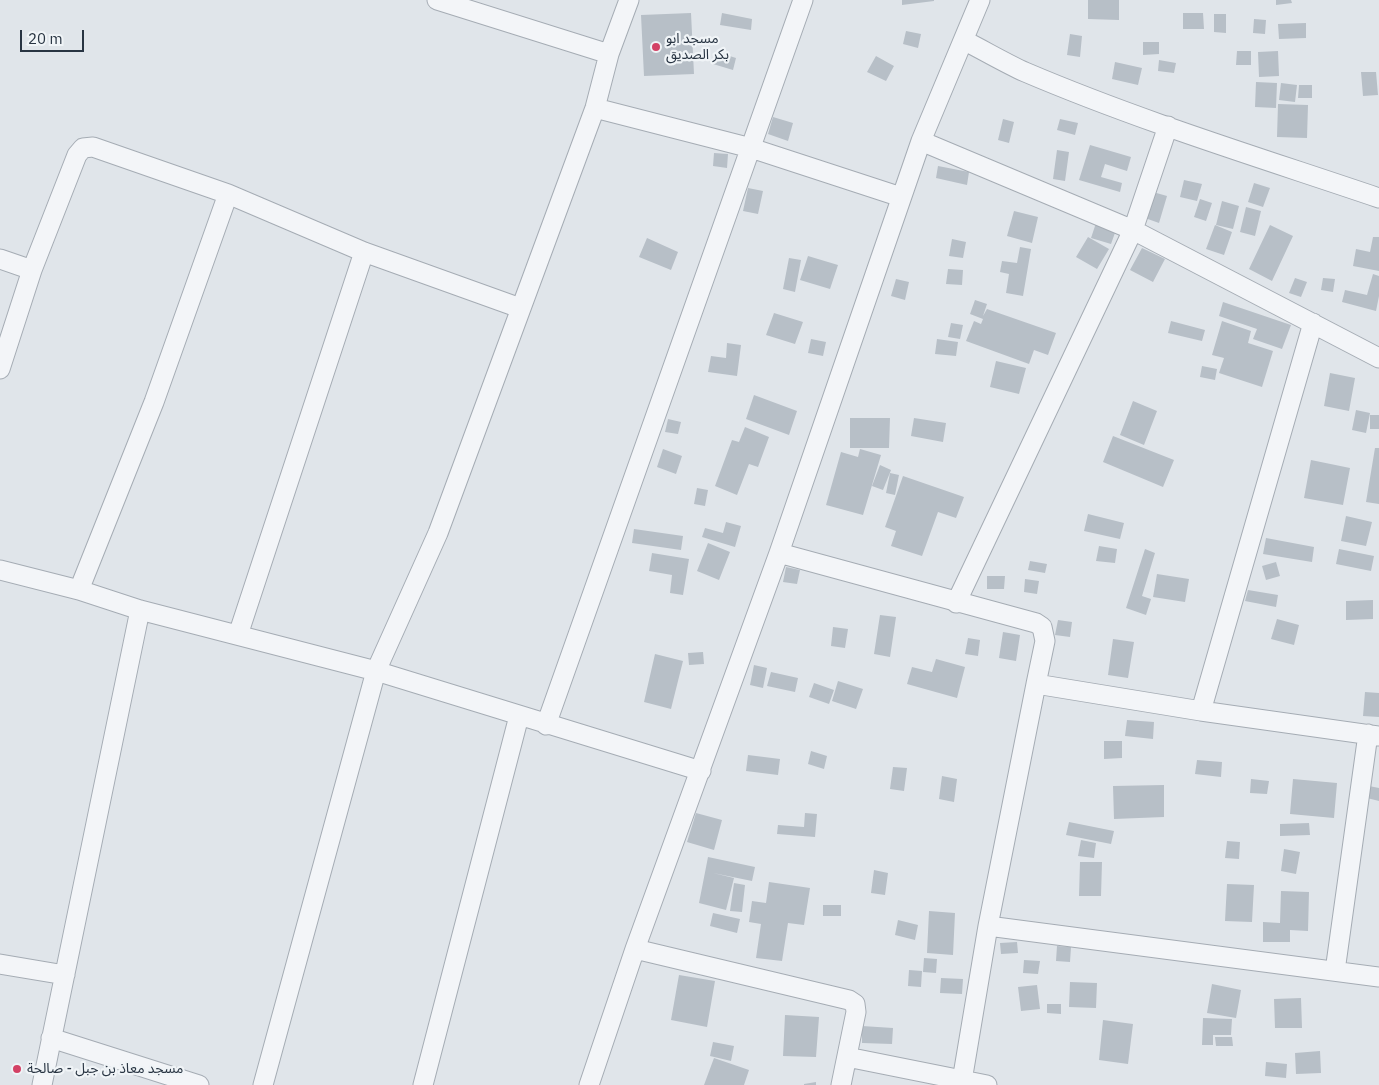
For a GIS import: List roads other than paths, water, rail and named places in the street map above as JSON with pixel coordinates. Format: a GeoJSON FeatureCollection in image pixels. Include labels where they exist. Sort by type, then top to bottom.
{"type":"FeatureCollection","features":[{"type":"Feature","properties":{"kind":"street"},"geometry":{"type":"LineString","coordinates":[[437,0],[471,5],[609,54]]}},
{"type":"Feature","properties":{"kind":"street"},"geometry":{"type":"LineString","coordinates":[[263,1085],[376,671],[438,533],[595,108],[609,54],[629,0]]}},
{"type":"Feature","properties":{"kind":"street"},"geometry":{"type":"LineString","coordinates":[[546,725],[803,0]]}},
{"type":"Feature","properties":{"kind":"street"},"geometry":{"type":"LineString","coordinates":[[589,1085],[635,949],[779,553],[921,141],[965,41],[980,0]]}},
{"type":"Feature","properties":{"kind":"street"},"geometry":{"type":"LineString","coordinates":[[965,41],[1024,72],[1168,126],[1379,198]]}},
{"type":"Feature","properties":{"kind":"street"},"geometry":{"type":"LineString","coordinates":[[595,108],[751,148],[901,197]]}},
{"type":"Feature","properties":{"kind":"street"},"geometry":{"type":"LineString","coordinates":[[956,603],[1133,230],[1168,126]]}},
{"type":"Feature","properties":{"kind":"street"},"geometry":{"type":"LineString","coordinates":[[921,141],[1133,230],[1379,358]]}},
{"type":"Feature","properties":{"kind":"street"},"geometry":{"type":"LineString","coordinates":[[0,368],[32,270],[77,155],[83,148],[93,147],[228,194],[364,252],[520,308]]}},
{"type":"Feature","properties":{"kind":"street"},"geometry":{"type":"LineString","coordinates":[[79,590],[154,402],[228,194]]}},
{"type":"Feature","properties":{"kind":"street"},"geometry":{"type":"LineString","coordinates":[[238,634],[364,252]]}},
{"type":"Feature","properties":{"kind":"street"},"geometry":{"type":"LineString","coordinates":[[0,259],[32,270]]}},
{"type":"Feature","properties":{"kind":"street"},"geometry":{"type":"LineString","coordinates":[[1201,711],[1313,323]]}},
{"type":"Feature","properties":{"kind":"street"},"geometry":{"type":"LineString","coordinates":[[779,553],[956,603],[1036,623],[1042,628],[1045,641],[988,926],[962,1081]]}},
{"type":"Feature","properties":{"kind":"street"},"geometry":{"type":"LineString","coordinates":[[0,570],[79,590],[140,610],[376,671],[546,725],[701,771]]}},
{"type":"Feature","properties":{"kind":"street"},"geometry":{"type":"LineString","coordinates":[[42,1085],[140,610]]}},
{"type":"Feature","properties":{"kind":"street"},"geometry":{"type":"LineString","coordinates":[[1036,684],[1201,711],[1374,735],[1335,971]]}},
{"type":"Feature","properties":{"kind":"street"},"geometry":{"type":"LineString","coordinates":[[423,1085],[519,716]]}},
{"type":"Feature","properties":{"kind":"street"},"geometry":{"type":"LineString","coordinates":[[988,926],[1379,977]]}},
{"type":"Feature","properties":{"kind":"street"},"geometry":{"type":"LineString","coordinates":[[635,949],[849,1000],[855,1004],[856,1012],[841,1085]]}},
{"type":"Feature","properties":{"kind":"street"},"geometry":{"type":"LineString","coordinates":[[0,964],[65,976]]}},
{"type":"Feature","properties":{"kind":"street"},"geometry":{"type":"LineString","coordinates":[[51,1038],[199,1085]]}},
{"type":"Feature","properties":{"kind":"street"},"geometry":{"type":"LineString","coordinates":[[847,1057],[987,1085]]}},
{"type":"Feature","properties":{"kind":"place","name":"مسجد ابو بكر الصديق"},"geometry":{"type":"Point","coordinates":[656,47]}},
{"type":"Feature","properties":{"kind":"place","name":"مسجد معاذ بن جبل - صالحة"},"geometry":{"type":"Point","coordinates":[17,1069]}}]}
